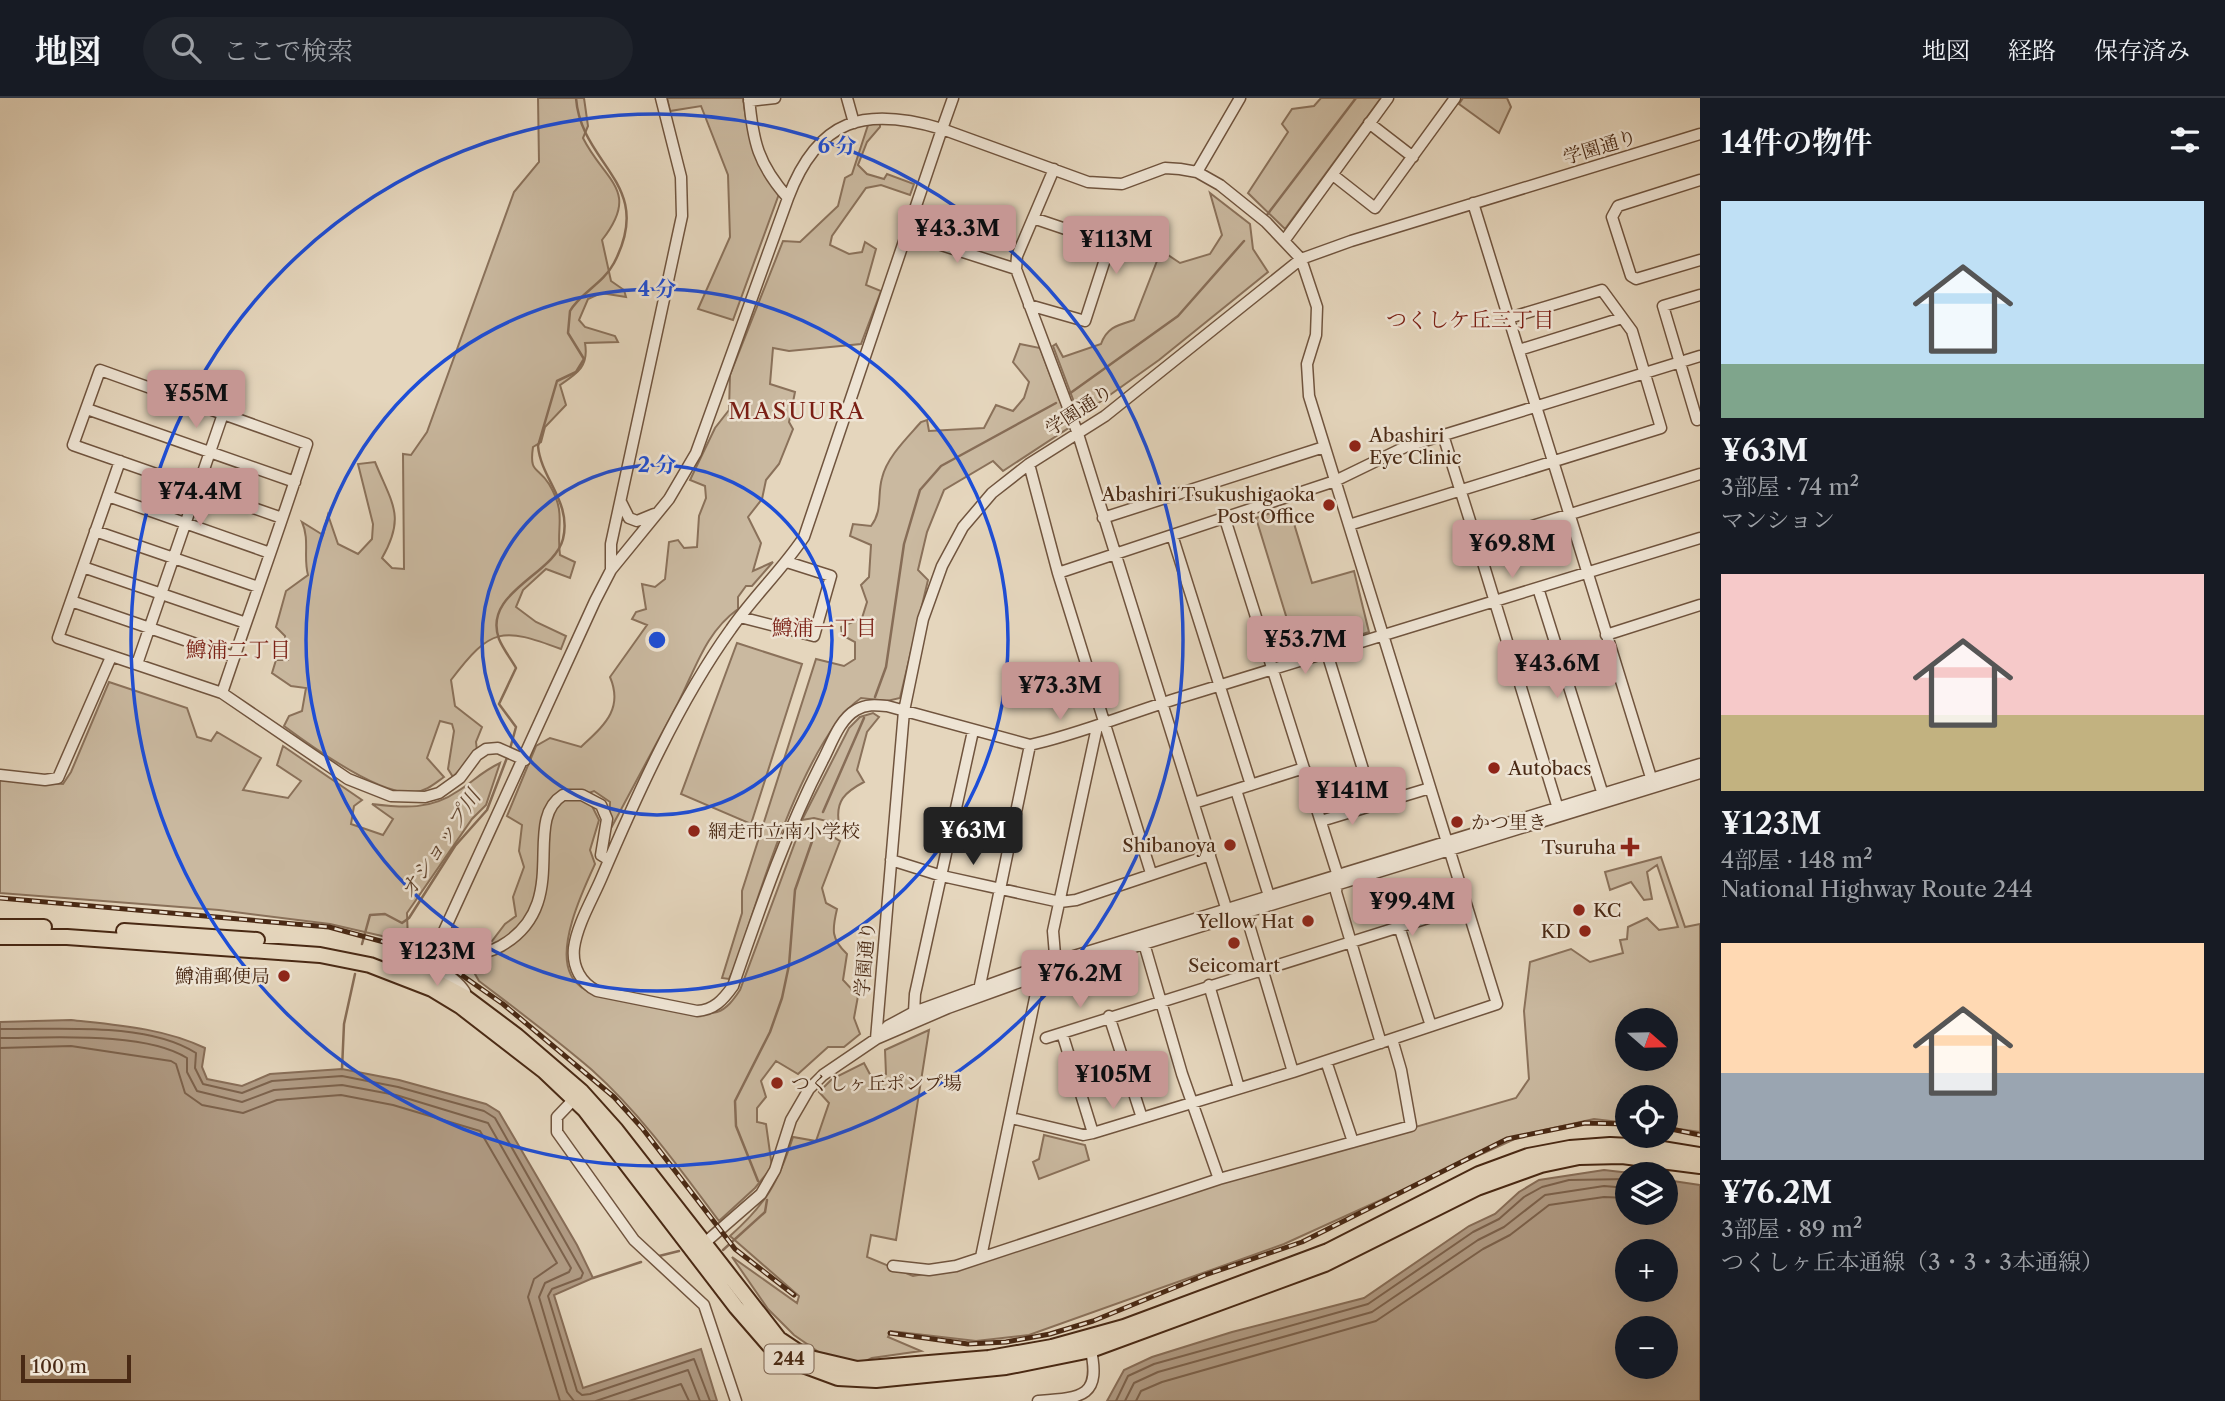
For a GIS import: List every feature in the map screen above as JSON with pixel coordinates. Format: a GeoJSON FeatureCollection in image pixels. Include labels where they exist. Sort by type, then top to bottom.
{"type":"FeatureCollection","features":[{"type":"Feature","properties":{"kind":"highway","name":"244"},"geometry":{"type":"LineString","coordinates":[[0,927],[61,927],[276,942],[347,950],[462,1002],[577,1095],[699,1247],[769,1345],[792,1361],[838,1378],[876,1380],[1006,1367],[1090,1344],[1325,1264],[1477,1188],[1519,1170],[1579,1157],[1622,1156],[1700,1166]]}},
{"type":"Feature","properties":{"kind":"highway","name":"244"},"geometry":{"type":"LineString","coordinates":[[0,937],[68,937],[320,955],[387,966]]}},
{"type":"Feature","properties":{"kind":"highway","name":"244"},"geometry":{"type":"LineString","coordinates":[[1090,1344],[1328,1251],[1468,1179],[1528,1156],[1570,1148],[1609,1146],[1661,1148],[1700,1155]]}},
{"type":"Feature","properties":{"kind":"street"},"geometry":{"type":"LineString","coordinates":[[611,570],[611,544],[682,216],[681,177],[661,98]]}},
{"type":"Feature","properties":{"kind":"street"},"geometry":{"type":"LineString","coordinates":[[775,98],[749,100],[755,146],[765,170],[788,198]]}},
{"type":"Feature","properties":{"kind":"street"},"geometry":{"type":"LineString","coordinates":[[836,98],[847,98],[854,122]]}},
{"type":"Feature","properties":{"kind":"street"},"geometry":{"type":"LineString","coordinates":[[953,98],[817,506],[804,537],[787,562],[740,617],[710,662],[678,718],[609,860],[577,936],[574,960],[587,986],[597,991],[683,1009],[707,1010],[724,1000],[733,986],[791,826],[844,722],[856,710],[870,704],[1030,745],[1700,538]]}},
{"type":"Feature","properties":{"kind":"street"},"geometry":{"type":"LineString","coordinates":[[1197,172],[1240,98]]}},
{"type":"Feature","properties":{"kind":"street"},"geometry":{"type":"LineString","coordinates":[[1284,241],[1388,98]]}},
{"type":"Feature","properties":{"kind":"street"},"geometry":{"type":"LineString","coordinates":[[1333,176],[1375,208],[1455,98]]}},
{"type":"Feature","properties":{"kind":"street"},"geometry":{"type":"LineString","coordinates":[[428,965],[611,570],[684,476],[696,453],[796,176],[812,152],[833,133],[854,122],[888,117],[942,129],[1102,185],[1122,184],[1165,168],[1197,172],[1236,197],[1301,259],[1317,307],[1316,335],[1306,377],[1324,447],[1497,1004],[1293,1072],[1093,1133],[1083,1135],[1011,1118]]}},
{"type":"Feature","properties":{"kind":"street"},"geometry":{"type":"LineString","coordinates":[[1369,123],[1413,157]]}},
{"type":"Feature","properties":{"kind":"street","name":"学園通り"},"geometry":{"type":"LineString","coordinates":[[876,1039],[904,711],[923,619],[951,545],[992,493],[1029,464],[1078,435],[1141,389],[1301,259],[1700,134]]}},
{"type":"Feature","properties":{"kind":"street"},"geometry":{"type":"LineString","coordinates":[[1054,169],[1017,256],[1016,269],[1078,435],[1228,914]]}},
{"type":"Feature","properties":{"kind":"street"},"geometry":{"type":"LineString","coordinates":[[1700,180],[1618,206],[1612,217],[1631,276],[1642,279],[1700,260]]}},
{"type":"Feature","properties":{"kind":"street"},"geometry":{"type":"LineString","coordinates":[[1473,203],[1653,783]]}},
{"type":"Feature","properties":{"kind":"street"},"geometry":{"type":"LineString","coordinates":[[1029,305],[1085,321],[1110,244],[1033,218]]}},
{"type":"Feature","properties":{"kind":"street"},"geometry":{"type":"LineString","coordinates":[[907,233],[1016,269]]}},
{"type":"Feature","properties":{"kind":"street"},"geometry":{"type":"LineString","coordinates":[[1349,525],[1661,428],[1632,331],[1602,290],[1509,318]]}},
{"type":"Feature","properties":{"kind":"street"},"geometry":{"type":"LineString","coordinates":[[1700,295],[1663,306],[1697,419],[1700,419]]}},
{"type":"Feature","properties":{"kind":"street"},"geometry":{"type":"LineString","coordinates":[[1519,350],[1622,318]]}},
{"type":"Feature","properties":{"kind":"street"},"geometry":{"type":"LineString","coordinates":[[1058,573],[1335,481],[1405,447],[1700,356]]}},
{"type":"Feature","properties":{"kind":"street"},"geometry":{"type":"LineString","coordinates":[[222,693],[295,482],[307,444],[100,370],[73,445],[282,518]]}},
{"type":"Feature","properties":{"kind":"street"},"geometry":{"type":"LineString","coordinates":[[87,409],[295,482]]}},
{"type":"Feature","properties":{"kind":"street"},"geometry":{"type":"LineString","coordinates":[[137,664],[223,414]]}},
{"type":"Feature","properties":{"kind":"street"},"geometry":{"type":"LineString","coordinates":[[1443,435],[1559,812]]}},
{"type":"Feature","properties":{"kind":"street"},"geometry":{"type":"LineString","coordinates":[[1103,518],[1324,447]]}},
{"type":"Feature","properties":{"kind":"street"},"geometry":{"type":"LineString","coordinates":[[120,461],[58,638],[222,693],[348,779],[391,796],[425,797],[439,793],[460,778],[477,755],[486,749],[498,748],[525,760]]}},
{"type":"Feature","properties":{"kind":"street"},"geometry":{"type":"LineString","coordinates":[[1029,464],[1101,725],[1151,873]]}},
{"type":"Feature","properties":{"kind":"street"},"geometry":{"type":"LineString","coordinates":[[1478,543],[1700,474]]}},
{"type":"Feature","properties":{"kind":"street"},"geometry":{"type":"LineString","coordinates":[[108,496],[270,553]]}},
{"type":"Feature","properties":{"kind":"street"},"geometry":{"type":"LineString","coordinates":[[621,502],[624,512],[637,521],[657,512]]}},
{"type":"Feature","properties":{"kind":"street"},"geometry":{"type":"LineString","coordinates":[[892,1266],[929,1270],[981,1257],[1219,1180],[1411,1126],[1401,1070],[1387,1041],[1350,941],[1334,887],[1338,876],[1225,519]]}},
{"type":"Feature","properties":{"kind":"street"},"geometry":{"type":"LineString","coordinates":[[95,531],[258,587]]}},
{"type":"Feature","properties":{"kind":"street"},"geometry":{"type":"LineString","coordinates":[[1172,536],[1251,785]]}},
{"type":"Feature","properties":{"kind":"street"},"geometry":{"type":"LineString","coordinates":[[740,617],[814,636],[831,576],[787,562]]}},
{"type":"Feature","properties":{"kind":"street"},"geometry":{"type":"LineString","coordinates":[[83,567],[246,623]]}},
{"type":"Feature","properties":{"kind":"street"},"geometry":{"type":"LineString","coordinates":[[1538,588],[1604,799]]}},
{"type":"Feature","properties":{"kind":"street"},"geometry":{"type":"LineString","coordinates":[[71,601],[234,657]]}},
{"type":"Feature","properties":{"kind":"street"},"geometry":{"type":"LineString","coordinates":[[1606,635],[1700,605]]}},
{"type":"Feature","properties":{"kind":"street"},"geometry":{"type":"LineString","coordinates":[[1327,653],[1374,805]]}},
{"type":"Feature","properties":{"kind":"street"},"geometry":{"type":"LineString","coordinates":[[0,775],[45,780],[58,778],[111,657]]}},
{"type":"Feature","properties":{"kind":"street"},"geometry":{"type":"LineString","coordinates":[[1056,967],[1052,940],[1101,725]]}},
{"type":"Feature","properties":{"kind":"street"},"geometry":{"type":"LineString","coordinates":[[914,1012],[915,994],[973,731]]}},
{"type":"Feature","properties":{"kind":"street"},"geometry":{"type":"LineString","coordinates":[[979,991],[998,888],[1030,745]]}},
{"type":"Feature","properties":{"kind":"street"},"geometry":{"type":"LineString","coordinates":[[1244,909],[1269,896],[1604,799],[1700,764]]}},
{"type":"Feature","properties":{"kind":"street"},"geometry":{"type":"LineString","coordinates":[[1194,803],[1304,768]]}},
{"type":"Feature","properties":{"kind":"street"},"geometry":{"type":"LineString","coordinates":[[1653,783],[1700,774]]}},
{"type":"Feature","properties":{"kind":"street"},"geometry":{"type":"LineString","coordinates":[[1321,821],[1430,788]]}},
{"type":"Feature","properties":{"kind":"street"},"geometry":{"type":"LineString","coordinates":[[1236,790],[1269,896]]}},
{"type":"Feature","properties":{"kind":"street"},"geometry":{"type":"LineString","coordinates":[[438,947],[479,954],[497,948],[523,929],[537,905],[543,885],[546,816],[553,803],[563,795],[582,795],[601,805],[607,820],[601,855],[609,860]]}},
{"type":"Feature","properties":{"kind":"street"},"geometry":{"type":"LineString","coordinates":[[876,1039],[888,1026],[914,1012],[1244,909],[1334,887],[1447,846]]}},
{"type":"Feature","properties":{"kind":"street"},"geometry":{"type":"LineString","coordinates":[[891,860],[942,876],[1060,901],[1076,900],[1210,855]]}},
{"type":"Feature","properties":{"kind":"street"},"geometry":{"type":"LineString","coordinates":[[1046,1038],[1466,906]]}},
{"type":"Feature","properties":{"kind":"street"},"geometry":{"type":"LineString","coordinates":[[1244,909],[1293,1072]]}},
{"type":"Feature","properties":{"kind":"street"},"geometry":{"type":"LineString","coordinates":[[1399,926],[1431,1026]]}},
{"type":"Feature","properties":{"kind":"street"},"geometry":{"type":"LineString","coordinates":[[1143,941],[1191,1102],[1219,1180]]}},
{"type":"Feature","properties":{"kind":"street"},"geometry":{"type":"LineString","coordinates":[[387,966],[393,957],[428,965],[461,985],[462,1002]]}},
{"type":"Feature","properties":{"kind":"street"},"geometry":{"type":"LineString","coordinates":[[981,1257],[1039,972]]}},
{"type":"Feature","properties":{"kind":"street"},"geometry":{"type":"LineString","coordinates":[[1209,985],[1239,1088]]}},
{"type":"Feature","properties":{"kind":"street"},"geometry":{"type":"LineString","coordinates":[[699,1247],[761,1194],[775,1170],[790,1120],[809,1089],[823,1075],[876,1039],[979,991]]}},
{"type":"Feature","properties":{"kind":"street"},"geometry":{"type":"LineString","coordinates":[[1109,1016],[1142,1118]]}},
{"type":"Feature","properties":{"kind":"street"},"geometry":{"type":"LineString","coordinates":[[1062,1033],[1093,1133]]}},
{"type":"Feature","properties":{"kind":"street"},"geometry":{"type":"LineString","coordinates":[[1326,1061],[1353,1142]]}},
{"type":"Feature","properties":{"kind":"street"},"geometry":{"type":"LineString","coordinates":[[577,1095],[557,1117],[557,1132],[634,1240],[704,1306],[736,1401]]}},
{"type":"Feature","properties":{"kind":"street"},"geometry":{"type":"LineString","coordinates":[[1038,1401],[1079,1398],[1087,1392],[1095,1377],[1090,1344]]}},
{"type":"Feature","properties":{"kind":"shaded area"},"geometry":{"type":"Polygon","coordinates":[[[538,98],[584,98],[588,126],[583,138],[609,176],[619,197],[619,209],[602,240],[611,281],[624,290],[626,297],[601,293],[588,299],[579,320],[585,327],[615,336],[618,342],[585,343],[584,363],[572,377],[560,385],[566,405],[545,427],[541,442],[533,447],[533,466],[549,484],[558,504],[560,555],[575,562],[570,578],[546,569],[523,590],[516,607],[536,622],[566,636],[561,649],[511,635],[499,636],[477,650],[451,680],[455,706],[482,727],[476,742],[477,751],[453,777],[448,769],[454,731],[452,724],[440,721],[427,758],[444,777],[423,790],[401,792],[347,769],[284,726],[289,716],[302,711],[306,688],[291,686],[272,673],[276,660],[288,660],[285,636],[276,627],[286,591],[308,575],[306,535],[302,522],[323,535],[328,515],[338,544],[358,554],[372,539],[373,524],[358,464],[375,462],[391,500],[395,520],[382,558],[392,568],[404,569],[403,454],[411,455],[427,432],[514,192],[539,162],[538,98]]]}},
{"type":"Feature","properties":{"kind":"shaded area"},"geometry":{"type":"Polygon","coordinates":[[[667,98],[743,98],[754,149],[779,194],[733,320],[698,309],[730,237],[728,175],[701,106],[670,111],[667,98]]]}},
{"type":"Feature","properties":{"kind":"shaded area"},"geometry":{"type":"Polygon","coordinates":[[[1321,98],[1381,98],[1285,229],[1248,193],[1288,132],[1282,124],[1292,109],[1314,106],[1321,98]]]}},
{"type":"Feature","properties":{"kind":"shaded area"},"geometry":{"type":"Polygon","coordinates":[[[1463,98],[1507,98],[1511,107],[1499,133],[1459,104],[1463,98]]]}},
{"type":"Feature","properties":{"kind":"shaded area"},"geometry":{"type":"Polygon","coordinates":[[[880,122],[880,127],[867,142],[858,165],[867,174],[884,179],[887,174],[914,184],[910,195],[881,185],[866,188],[832,236],[830,245],[849,254],[862,252],[865,242],[876,249],[866,285],[881,291],[861,344],[789,351],[773,348],[770,384],[795,392],[789,422],[793,429],[779,464],[766,480],[762,499],[748,517],[761,543],[753,571],[773,562],[752,586],[746,586],[738,597],[738,609],[709,640],[609,832],[610,802],[594,791],[586,794],[599,820],[590,850],[595,864],[573,919],[567,963],[572,977],[584,989],[652,1007],[706,1013],[721,1011],[727,1006],[740,990],[797,837],[819,832],[840,841],[822,888],[826,903],[837,909],[834,934],[847,954],[843,980],[858,996],[854,1018],[860,1034],[844,1047],[828,1047],[798,1074],[776,1061],[761,1081],[766,1097],[757,1108],[757,1122],[766,1124],[772,1167],[755,1188],[719,1221],[659,1142],[610,1087],[565,1047],[479,981],[471,967],[473,959],[482,958],[479,947],[483,941],[492,941],[505,924],[516,916],[513,897],[524,867],[519,851],[522,825],[507,816],[536,746],[550,738],[581,747],[609,716],[614,699],[610,677],[647,625],[632,619],[636,612],[646,609],[642,584],[655,587],[665,579],[669,542],[678,540],[684,548],[697,547],[699,516],[706,498],[705,486],[690,480],[715,428],[729,410],[730,375],[783,241],[800,242],[838,206],[845,178],[852,174],[868,125],[880,122]]]}},
{"type":"Feature","properties":{"kind":"shaded area"},"geometry":{"type":"Polygon","coordinates":[[[1210,193],[1250,224],[1253,249],[1268,272],[1159,360],[1093,407],[1074,402],[1053,346],[1056,344],[1063,357],[1101,344],[1110,330],[1134,320],[1157,261],[1150,251],[1159,249],[1180,263],[1210,254],[1222,235],[1210,193]]]}},
{"type":"Feature","properties":{"kind":"shaded area"},"geometry":{"type":"Polygon","coordinates":[[[1020,344],[1040,348],[1070,427],[1003,471],[993,461],[944,490],[927,532],[918,570],[928,580],[900,698],[887,701],[861,698],[841,718],[821,746],[786,820],[737,962],[729,979],[722,978],[742,913],[742,891],[816,659],[844,666],[855,659],[855,642],[842,635],[841,627],[862,618],[867,602],[861,585],[869,577],[871,545],[850,536],[853,524],[871,526],[875,520],[888,463],[921,422],[927,420],[929,431],[984,428],[996,405],[1013,411],[1024,398],[1029,382],[1013,362],[1020,344]]]}},
{"type":"Feature","properties":{"kind":"shaded area"},"geometry":{"type":"Polygon","coordinates":[[[1289,507],[1312,583],[1354,571],[1369,632],[1298,655],[1256,518],[1289,507]]]}},
{"type":"Feature","properties":{"kind":"shaded area"},"geometry":{"type":"Polygon","coordinates":[[[737,643],[802,664],[751,824],[681,794],[737,643]]]}},
{"type":"Feature","properties":{"kind":"shaded area"},"geometry":{"type":"Polygon","coordinates":[[[109,682],[187,708],[197,737],[211,741],[217,732],[261,758],[243,790],[288,798],[301,781],[277,765],[283,746],[362,800],[354,806],[351,824],[383,835],[393,819],[372,804],[406,807],[438,802],[500,763],[486,805],[472,819],[407,913],[408,942],[330,924],[219,910],[0,893],[0,780],[63,784],[71,772],[109,682]]]}},
{"type":"Feature","properties":{"kind":"shaded area"},"geometry":{"type":"Polygon","coordinates":[[[873,713],[879,717],[867,732],[857,770],[864,782],[840,803],[839,824],[814,818],[802,820],[849,728],[860,717],[873,713]]]}},
{"type":"Feature","properties":{"kind":"shaded area"},"geometry":{"type":"Polygon","coordinates":[[[1661,857],[1685,927],[1700,924],[1700,1132],[1678,1129],[1678,1085],[1615,1085],[1615,1122],[1594,1119],[1526,1134],[1284,1244],[1029,1335],[976,1341],[891,1331],[888,1337],[921,1351],[872,1358],[861,1363],[823,1355],[794,1335],[768,1309],[732,1257],[797,1303],[799,1296],[730,1236],[753,1214],[769,1192],[793,1137],[816,1141],[829,1103],[819,1092],[832,1079],[864,1063],[873,1080],[886,1074],[885,1050],[929,1030],[896,1240],[871,1235],[867,1257],[913,1276],[956,1268],[1099,1224],[1152,1203],[1516,1098],[1529,1079],[1524,1011],[1530,962],[1571,949],[1590,962],[1623,953],[1620,940],[1627,939],[1628,927],[1647,918],[1659,930],[1678,927],[1657,865],[1647,872],[1652,899],[1644,900],[1631,882],[1610,890],[1605,872],[1661,857]]]}},
{"type":"Feature","properties":{"kind":"shaded area"},"geometry":{"type":"Polygon","coordinates":[[[1044,1135],[1085,1145],[1089,1160],[1039,1179],[1033,1162],[1039,1159],[1044,1135]]]}},
{"type":"Feature","properties":{"kind":"water"},"geometry":{"type":"Polygon","coordinates":[[[71,1020],[123,1026],[189,1041],[205,1048],[202,1067],[207,1079],[242,1086],[270,1074],[342,1069],[399,1080],[486,1104],[499,1112],[577,1245],[593,1278],[554,1295],[583,1388],[701,1349],[717,1401],[0,1401],[0,1022],[71,1020]]]}},
{"type":"Feature","properties":{"kind":"water"},"geometry":{"type":"Polygon","coordinates":[[[1604,1170],[1615,1171],[1615,1225],[1678,1225],[1678,1182],[1700,1185],[1700,1401],[1107,1401],[1124,1370],[1152,1357],[1232,1332],[1364,1298],[1469,1226],[1495,1214],[1519,1192],[1539,1180],[1604,1170]]]}},
{"type":"Feature","properties":{"kind":"waterway","name":"オショップ川"},"geometry":{"type":"LineString","coordinates":[[510,749],[516,727],[499,704],[516,668],[499,639],[496,623],[509,596],[547,563],[557,552],[563,539],[565,526],[560,502],[544,469],[538,446],[557,381],[576,372],[584,359],[568,333],[570,311],[609,270],[625,236],[626,213],[622,194],[590,141],[581,121],[576,98]]}},
{"type":"Feature","properties":{"kind":"waterway"},"geometry":{"type":"LineString","coordinates":[[1267,215],[1356,98]]}},
{"type":"Feature","properties":{"kind":"waterway"},"geometry":{"type":"LineString","coordinates":[[1069,394],[1178,316],[1244,241]]}},
{"type":"Feature","properties":{"kind":"waterway"},"geometry":{"type":"LineString","coordinates":[[875,697],[886,667],[904,544],[920,490],[941,466],[1056,403]]}},
{"type":"Feature","properties":{"kind":"waterway"},"geometry":{"type":"LineString","coordinates":[[823,812],[864,718]]}},
{"type":"Feature","properties":{"kind":"waterway","name":"オショップ川"},"geometry":{"type":"LineString","coordinates":[[362,944],[370,915],[385,914],[402,923],[409,918],[455,846],[487,810],[508,755]]}},
{"type":"Feature","properties":{"kind":"waterway"},"geometry":{"type":"LineString","coordinates":[[758,1181],[736,1126],[735,1101],[770,1032],[782,998],[789,965],[795,890],[816,830]]}},
{"type":"Feature","properties":{"kind":"waterway","name":"オショップ川"},"geometry":{"type":"LineString","coordinates":[[342,1069],[344,1024],[355,974]]}},
{"type":"Feature","properties":{"kind":"waterway"},"geometry":{"type":"LineString","coordinates":[[723,1250],[765,1212],[767,1200]]}},
{"type":"Feature","properties":{"kind":"waterway"},"geometry":{"type":"LineString","coordinates":[[655,1257],[679,1251]]}},
{"type":"Feature","properties":{"kind":"waterway"},"geometry":{"type":"LineString","coordinates":[[593,1278],[641,1262]]}},
{"type":"Feature","properties":{"kind":"railway"},"geometry":{"type":"LineString","coordinates":[[0,898],[329,927],[406,948],[453,969],[503,1004],[614,1097],[642,1128],[735,1249],[794,1295]]}},
{"type":"Feature","properties":{"kind":"railway"},"geometry":{"type":"LineString","coordinates":[[890,1333],[968,1344],[1006,1342],[1050,1334],[1093,1321],[1205,1275],[1302,1242],[1507,1139],[1585,1123],[1615,1124]]}},
{"type":"Feature","properties":{"kind":"railway"},"geometry":{"type":"LineString","coordinates":[[1678,1130],[1700,1135]]}},
{"type":"Feature","properties":{"kind":"place","name":"Abashiri Eye Clinic"},"geometry":{"type":"Point","coordinates":[1355,446]}},
{"type":"Feature","properties":{"kind":"place","name":"Abashiri Tsukushigaoka Post Office"},"geometry":{"type":"Point","coordinates":[1329,505]}},
{"type":"Feature","properties":{"kind":"place","name":"Autobacs"},"geometry":{"type":"Point","coordinates":[1494,768]}},
{"type":"Feature","properties":{"kind":"place","name":"かつ里き"},"geometry":{"type":"Point","coordinates":[1457,822]}},
{"type":"Feature","properties":{"kind":"place","name":"網走市立南小学校"},"geometry":{"type":"Point","coordinates":[694,831]}},
{"type":"Feature","properties":{"kind":"place","name":"Shibanoya"},"geometry":{"type":"Point","coordinates":[1230,845]}},
{"type":"Feature","properties":{"kind":"place","name":"Tsuruha"},"geometry":{"type":"Point","coordinates":[1630,847]}},
{"type":"Feature","properties":{"kind":"place","name":"KC"},"geometry":{"type":"Point","coordinates":[1579,910]}},
{"type":"Feature","properties":{"kind":"place","name":"Yellow Hat"},"geometry":{"type":"Point","coordinates":[1308,921]}},
{"type":"Feature","properties":{"kind":"place","name":"KD"},"geometry":{"type":"Point","coordinates":[1585,931]}},
{"type":"Feature","properties":{"kind":"place","name":"Seicomart"},"geometry":{"type":"Point","coordinates":[1234,943]}},
{"type":"Feature","properties":{"kind":"place","name":"鱒浦郵便局"},"geometry":{"type":"Point","coordinates":[284,976]}},
{"type":"Feature","properties":{"kind":"place","name":"つくしヶ丘ポンプ場"},"geometry":{"type":"Point","coordinates":[777,1083]}},
{"type":"Feature","properties":{"kind":"district","name":"つくしケ丘三丁目"},"geometry":{"type":"Point","coordinates":[1470,319]}},
{"type":"Feature","properties":{"kind":"district","name":"MASUURA"},"geometry":{"type":"Point","coordinates":[797,411]}},
{"type":"Feature","properties":{"kind":"district","name":"鱒浦一丁目"},"geometry":{"type":"Point","coordinates":[824,627]}},
{"type":"Feature","properties":{"kind":"district","name":"鱒浦二丁目"},"geometry":{"type":"Point","coordinates":[238,649]}}]}
